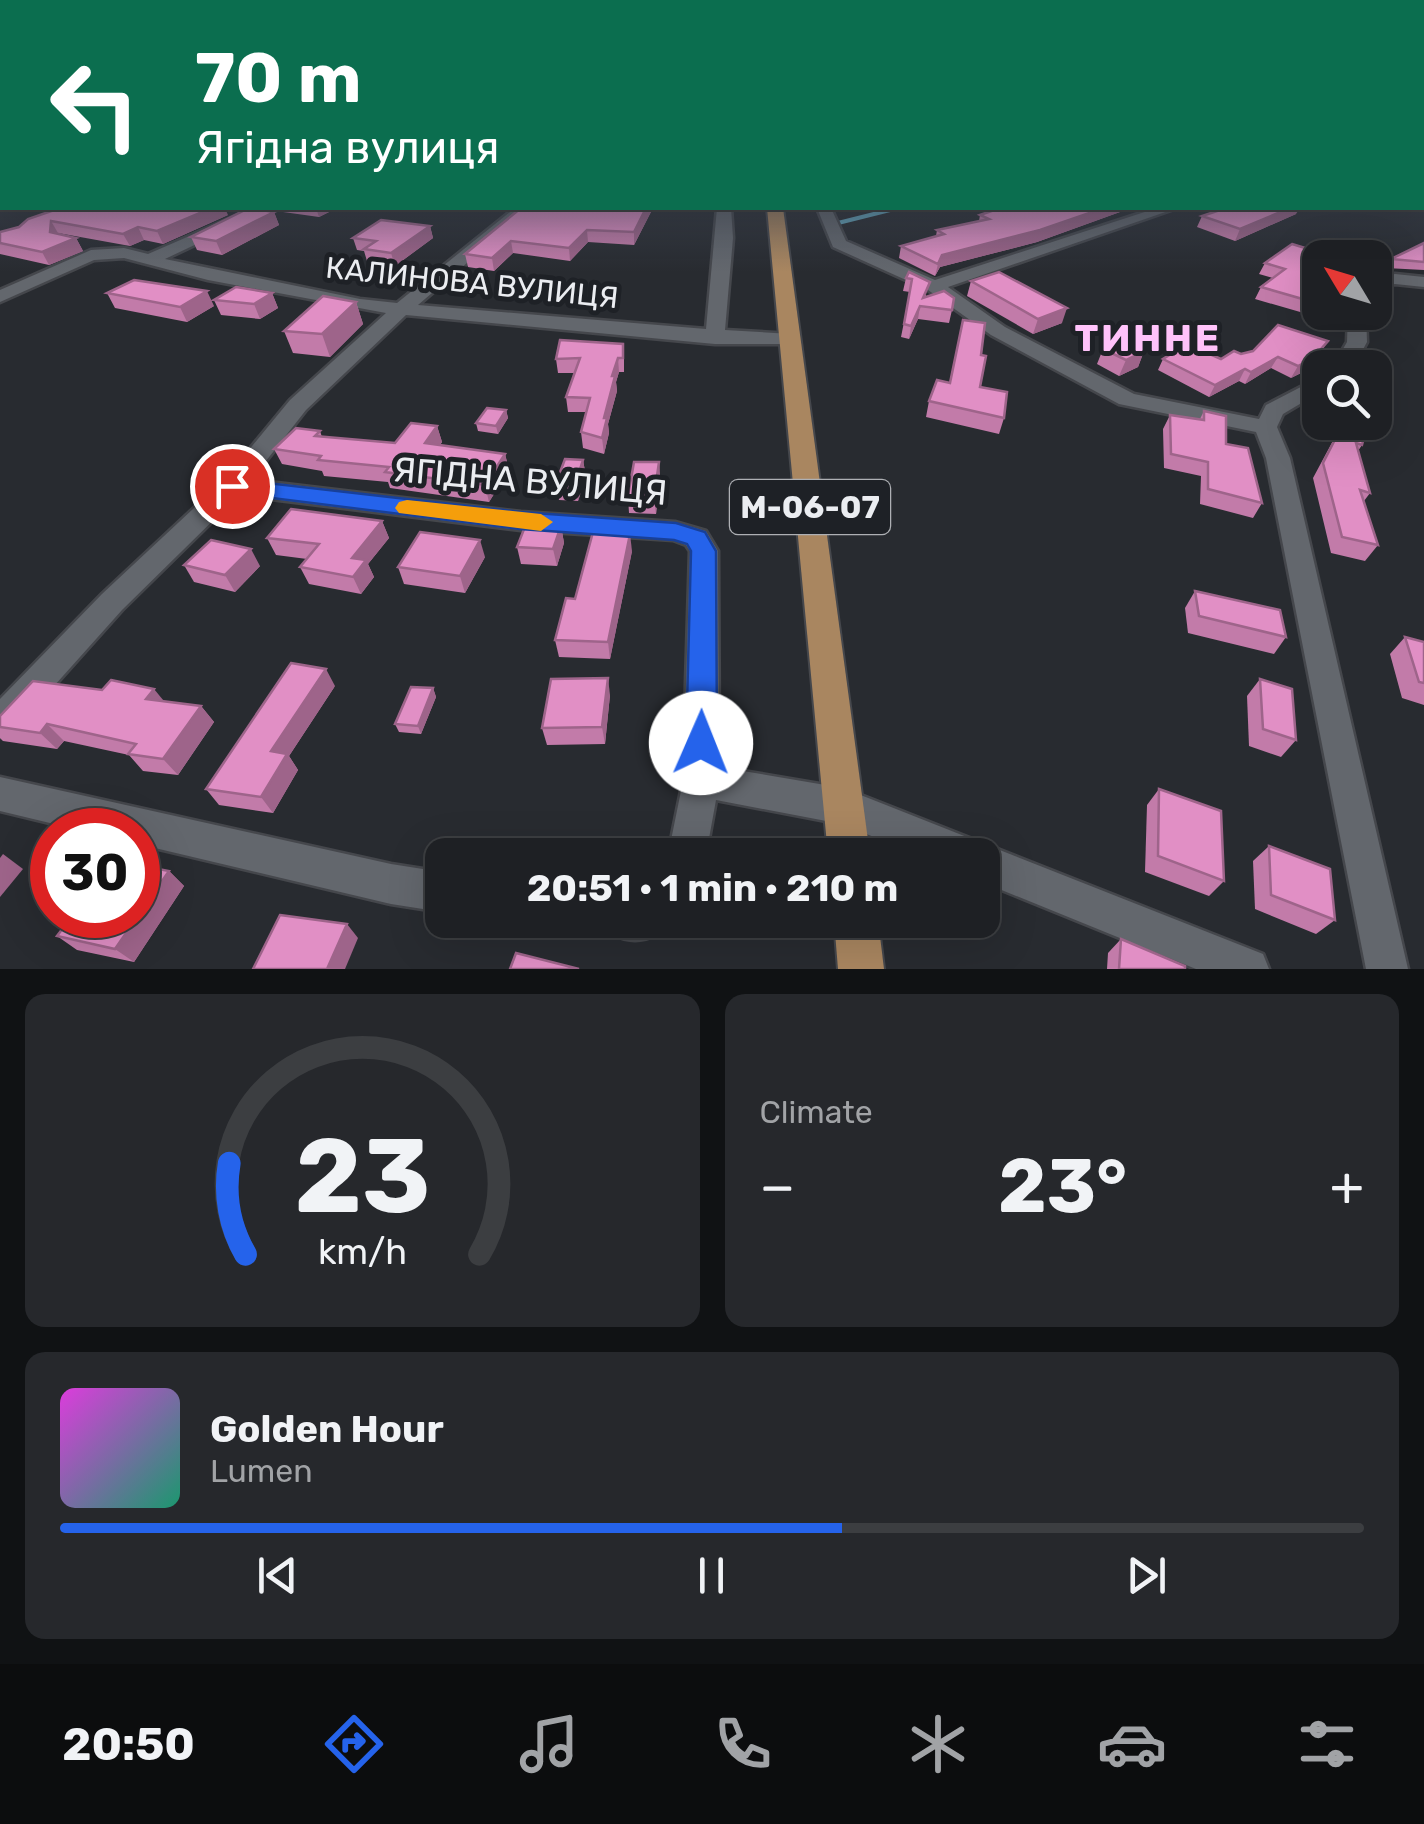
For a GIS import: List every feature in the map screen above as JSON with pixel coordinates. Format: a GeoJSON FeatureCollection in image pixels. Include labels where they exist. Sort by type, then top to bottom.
{"type":"FeatureCollection","features":[{"type":"Feature","properties":{"kind":"main road","name":"М-06-07"},"geometry":{"type":"LineString","coordinates":[[775,210],[847,838]]}},
{"type":"Feature","properties":{"kind":"main road"},"geometry":{"type":"LineString","coordinates":[[858,938],[861,969]]}},
{"type":"Feature","properties":{"kind":"street"},"geometry":{"type":"LineString","coordinates":[[150,259],[260,210]]}},
{"type":"Feature","properties":{"kind":"street"},"geometry":{"type":"LineString","coordinates":[[0,722],[112,602],[232,486],[298,404],[403,308],[522,210]]}},
{"type":"Feature","properties":{"kind":"street"},"geometry":{"type":"LineString","coordinates":[[715,338],[724,210]]}},
{"type":"Feature","properties":{"kind":"street"},"geometry":{"type":"LineString","coordinates":[[825,210],[838,244],[934,286],[998,332],[1127,399],[1266,427]]}},
{"type":"Feature","properties":{"kind":"street"},"geometry":{"type":"LineString","coordinates":[[934,286],[1164,210]]}},
{"type":"Feature","properties":{"kind":"street","name":"КАЛИНОВА ВУЛИЦЯ"},"geometry":{"type":"LineString","coordinates":[[84,242],[258,286],[360,304],[715,338],[791,340]]}},
{"type":"Feature","properties":{"kind":"street"},"geometry":{"type":"LineString","coordinates":[[0,297],[91,255],[124,252]]}},
{"type":"Feature","properties":{"kind":"street"},"geometry":{"type":"LineString","coordinates":[[1392,283],[1424,282]]}},
{"type":"Feature","properties":{"kind":"street"},"geometry":{"type":"LineString","coordinates":[[1302,394],[1274,410],[1266,427],[1282,477],[1387,969]]}},
{"type":"Feature","properties":{"kind":"street","name":"ЯГІДНА ВУЛИЦЯ"},"geometry":{"type":"LineString","coordinates":[[232,486],[520,521],[676,531],[696,538],[704,551],[701,781]]}},
{"type":"Feature","properties":{"kind":"street"},"geometry":{"type":"LineString","coordinates":[[690,838],[701,781],[844,806],[923,838]]}},
{"type":"Feature","properties":{"kind":"street"},"geometry":{"type":"LineString","coordinates":[[0,794],[425,889]]}},
{"type":"Feature","properties":{"kind":"street"},"geometry":{"type":"LineString","coordinates":[[1000,869],[1248,969]]}},
{"type":"Feature","properties":{"kind":"building"},"geometry":{"type":"Polygon","coordinates":[[[54,210],[207,210],[157,231],[138,227],[123,234],[51,221],[50,232],[76,238],[42,252],[0,243],[0,232],[19,227],[28,219],[54,210]]]}},
{"type":"Feature","properties":{"kind":"building"},"geometry":{"type":"Polygon","coordinates":[[[245,210],[274,212],[216,241],[191,237],[245,210]]]}},
{"type":"Feature","properties":{"kind":"building"},"geometry":{"type":"Polygon","coordinates":[[[519,210],[645,210],[634,232],[587,230],[569,248],[511,241],[492,258],[465,254],[519,210]]]}},
{"type":"Feature","properties":{"kind":"building"},"geometry":{"type":"Polygon","coordinates":[[[994,210],[1098,210],[1040,230],[942,255],[938,264],[901,246],[944,234],[937,230],[989,219],[980,215],[994,210]]]}},
{"type":"Feature","properties":{"kind":"building"},"geometry":{"type":"Polygon","coordinates":[[[1220,210],[1285,210],[1240,229],[1202,216],[1220,210]]]}},
{"type":"Feature","properties":{"kind":"building"},"geometry":{"type":"Polygon","coordinates":[[[381,220],[430,226],[391,253],[364,249],[376,241],[353,238],[381,220]]]}},
{"type":"Feature","properties":{"kind":"building"},"geometry":{"type":"Polygon","coordinates":[[[1424,243],[1424,262],[1392,259],[1424,243]]]}},
{"type":"Feature","properties":{"kind":"building"},"geometry":{"type":"Polygon","coordinates":[[[1292,244],[1302,247],[1302,299],[1261,287],[1285,269],[1265,263],[1292,244]]]}},
{"type":"Feature","properties":{"kind":"building"},"geometry":{"type":"Polygon","coordinates":[[[909,272],[930,282],[923,298],[944,291],[954,298],[952,310],[920,306],[911,326],[904,324],[912,279],[906,278],[909,272]]]}},
{"type":"Feature","properties":{"kind":"building"},"geometry":{"type":"Polygon","coordinates":[[[999,272],[1067,308],[1038,319],[971,281],[999,272]]]}},
{"type":"Feature","properties":{"kind":"building"},"geometry":{"type":"Polygon","coordinates":[[[134,280],[207,291],[180,307],[107,293],[134,280]]]}},
{"type":"Feature","properties":{"kind":"building"},"geometry":{"type":"Polygon","coordinates":[[[236,287],[272,293],[254,304],[214,300],[236,287]]]}},
{"type":"Feature","properties":{"kind":"building"},"geometry":{"type":"Polygon","coordinates":[[[323,296],[356,302],[322,334],[284,331],[323,296]]]}},
{"type":"Feature","properties":{"kind":"building"},"geometry":{"type":"Polygon","coordinates":[[[963,320],[985,323],[981,355],[986,356],[980,387],[1007,392],[1004,418],[929,401],[937,380],[950,383],[963,320]]]}},
{"type":"Feature","properties":{"kind":"building"},"geometry":{"type":"Polygon","coordinates":[[[1278,325],[1328,341],[1320,350],[1302,350],[1302,364],[1298,366],[1278,357],[1215,385],[1163,359],[1187,344],[1221,359],[1234,351],[1253,351],[1278,325]]]}},
{"type":"Feature","properties":{"kind":"building"},"geometry":{"type":"Polygon","coordinates":[[[560,340],[623,344],[623,358],[618,358],[612,376],[602,438],[581,432],[590,398],[566,397],[580,358],[556,359],[560,340]]]}},
{"type":"Feature","properties":{"kind":"building"},"geometry":{"type":"Polygon","coordinates":[[[1122,340],[1144,351],[1126,360],[1103,349],[1122,340]]]}},
{"type":"Feature","properties":{"kind":"building"},"geometry":{"type":"Polygon","coordinates":[[[487,408],[506,410],[496,426],[476,423],[487,408]]]}},
{"type":"Feature","properties":{"kind":"building"},"geometry":{"type":"Polygon","coordinates":[[[1204,411],[1226,416],[1226,444],[1248,448],[1262,503],[1208,489],[1208,462],[1171,454],[1170,415],[1204,420],[1204,411]]]}},
{"type":"Feature","properties":{"kind":"building"},"geometry":{"type":"Polygon","coordinates":[[[411,423],[437,426],[425,443],[505,454],[485,485],[385,472],[389,467],[318,460],[321,456],[274,449],[296,428],[320,431],[315,436],[395,443],[411,423]]]}},
{"type":"Feature","properties":{"kind":"building"},"geometry":{"type":"Polygon","coordinates":[[[1335,440],[1363,440],[1362,445],[1356,443],[1370,493],[1360,490],[1378,545],[1342,537],[1323,463],[1335,440]]]}},
{"type":"Feature","properties":{"kind":"building"},"geometry":{"type":"Polygon","coordinates":[[[565,459],[583,460],[575,485],[556,483],[565,459]]]}},
{"type":"Feature","properties":{"kind":"building"},"geometry":{"type":"Polygon","coordinates":[[[634,462],[659,462],[654,497],[628,496],[634,462]]]}},
{"type":"Feature","properties":{"kind":"building"},"geometry":{"type":"Polygon","coordinates":[[[291,509],[382,521],[352,558],[366,560],[353,577],[300,567],[319,544],[267,538],[291,509]]]}},
{"type":"Feature","properties":{"kind":"building"},"geometry":{"type":"Polygon","coordinates":[[[526,524],[561,526],[553,549],[517,547],[526,524]]]}},
{"type":"Feature","properties":{"kind":"building"},"geometry":{"type":"Polygon","coordinates":[[[420,532],[480,540],[460,576],[398,567],[420,532]]]}},
{"type":"Feature","properties":{"kind":"building"},"geometry":{"type":"Polygon","coordinates":[[[593,532],[630,534],[608,642],[555,640],[566,598],[575,599],[593,532]]]}},
{"type":"Feature","properties":{"kind":"building"},"geometry":{"type":"Polygon","coordinates":[[[211,540],[251,549],[225,575],[184,565],[211,540]]]}},
{"type":"Feature","properties":{"kind":"building"},"geometry":{"type":"Polygon","coordinates":[[[1195,591],[1280,610],[1286,637],[1199,616],[1195,591]]]}},
{"type":"Feature","properties":{"kind":"building"},"geometry":{"type":"Polygon","coordinates":[[[1405,637],[1424,642],[1424,683],[1419,682],[1405,637]]]}},
{"type":"Feature","properties":{"kind":"building"},"geometry":{"type":"Polygon","coordinates":[[[291,663],[326,669],[271,751],[287,754],[261,797],[206,789],[291,663]]]}},
{"type":"Feature","properties":{"kind":"building"},"geometry":{"type":"Polygon","coordinates":[[[608,678],[602,727],[542,728],[551,679],[608,678]]]}},
{"type":"Feature","properties":{"kind":"building"},"geometry":{"type":"Polygon","coordinates":[[[1260,679],[1292,689],[1296,740],[1263,729],[1260,679]]]}},
{"type":"Feature","properties":{"kind":"building"},"geometry":{"type":"Polygon","coordinates":[[[111,680],[154,689],[146,699],[201,706],[163,759],[128,754],[136,744],[47,724],[40,733],[0,727],[0,716],[33,681],[102,690],[111,680]]]}},
{"type":"Feature","properties":{"kind":"building"},"geometry":{"type":"Polygon","coordinates":[[[411,687],[433,688],[418,726],[395,724],[411,687]]]}},
{"type":"Feature","properties":{"kind":"building"},"geometry":{"type":"Polygon","coordinates":[[[1159,789],[1221,811],[1224,881],[1158,856],[1159,789]]]}},
{"type":"Feature","properties":{"kind":"building"},"geometry":{"type":"Polygon","coordinates":[[[1269,846],[1330,869],[1335,920],[1271,895],[1269,846]]]}},
{"type":"Feature","properties":{"kind":"building"},"geometry":{"type":"Polygon","coordinates":[[[160,869],[169,871],[160,884],[160,869]]]}},
{"type":"Feature","properties":{"kind":"building"},"geometry":{"type":"Polygon","coordinates":[[[280,915],[347,924],[327,969],[253,969],[280,915]]]}},
{"type":"Feature","properties":{"kind":"building"},"geometry":{"type":"Polygon","coordinates":[[[66,938],[123,938],[115,949],[66,938]]]}},
{"type":"Feature","properties":{"kind":"building"},"geometry":{"type":"Polygon","coordinates":[[[1121,939],[1185,966],[1185,969],[1119,969],[1121,939]]]}},
{"type":"Feature","properties":{"kind":"building"},"geometry":{"type":"Polygon","coordinates":[[[516,953],[579,969],[510,969],[516,953]]]}},
{"type":"Feature","properties":{"kind":"waterway"},"geometry":{"type":"LineString","coordinates":[[834,224],[890,210]]}},
{"type":"Feature","properties":{"kind":"slow traffic"},"geometry":{"type":"LineString","coordinates":[[407,508],[541,522]]}},
{"type":"Feature","properties":{"kind":"district","name":"ТИННЕ"},"geometry":{"type":"Point","coordinates":[1148,338]}},
{"type":"Feature","properties":{"kind":"route"},"geometry":{"type":"LineString","coordinates":[[232,486],[520,521],[676,531],[696,538],[704,551],[701,743]]}}]}
